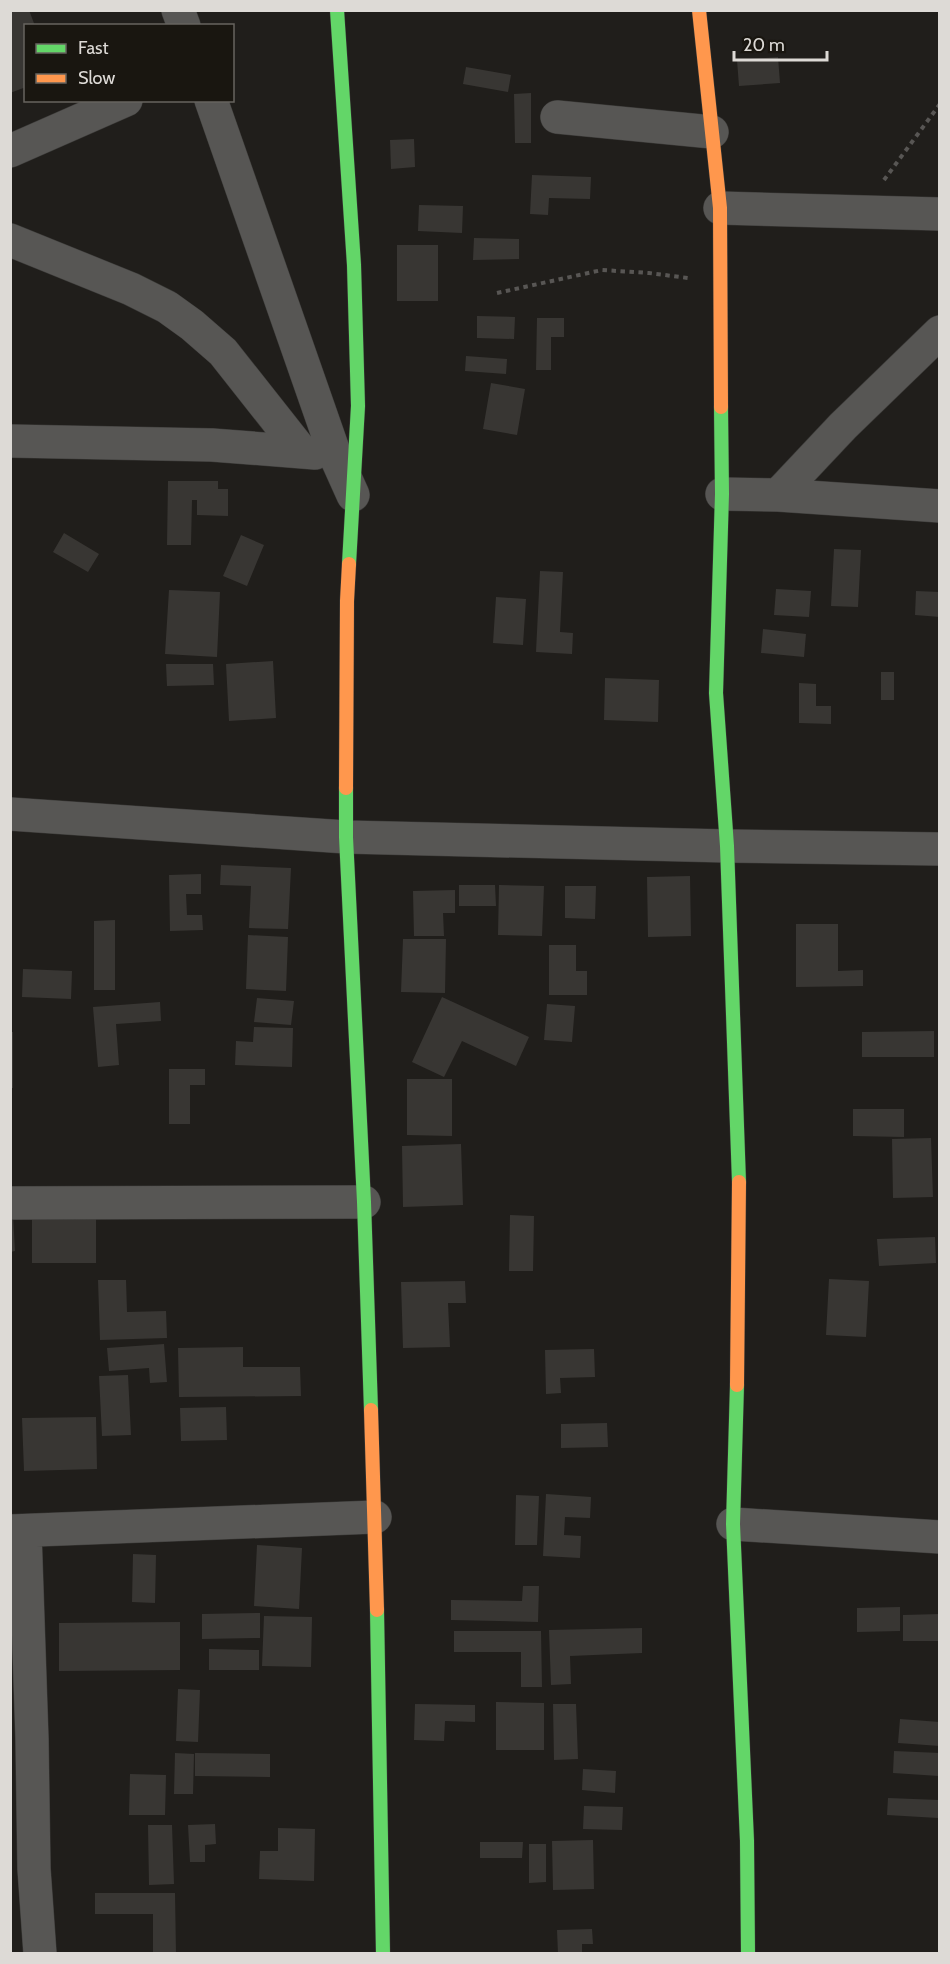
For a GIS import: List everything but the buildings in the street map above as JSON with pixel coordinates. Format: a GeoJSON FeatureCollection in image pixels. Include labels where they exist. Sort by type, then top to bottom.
{"type":"FeatureCollection","features":[{"type":"Feature","properties":{"kind":"street"},"geometry":{"type":"LineString","coordinates":[[337,10],[354,265],[358,406],[347,601],[346,837],[364,1202],[375,1517],[383,1953]]}},
{"type":"Feature","properties":{"kind":"street"},"geometry":{"type":"LineString","coordinates":[[699,10],[720,208],[722,494],[716,693],[727,846],[739,1142],[739,1329],[733,1524],[747,1841],[748,1953]]}},
{"type":"Feature","properties":{"kind":"street"},"geometry":{"type":"LineString","coordinates":[[10,152],[122,102]]}},
{"type":"Feature","properties":{"kind":"street"},"geometry":{"type":"LineString","coordinates":[[212,102],[335,455],[353,495]]}},
{"type":"Feature","properties":{"kind":"street"},"geometry":{"type":"LineString","coordinates":[[557,117],[712,132]]}},
{"type":"Feature","properties":{"kind":"street"},"geometry":{"type":"LineString","coordinates":[[720,208],[939,214]]}},
{"type":"Feature","properties":{"kind":"street"},"geometry":{"type":"LineString","coordinates":[[10,240],[131,289],[167,308],[192,325],[223,352],[302,452]]}},
{"type":"Feature","properties":{"kind":"street"},"geometry":{"type":"LineString","coordinates":[[778,495],[843,426],[939,332]]}},
{"type":"Feature","properties":{"kind":"street"},"geometry":{"type":"LineString","coordinates":[[10,441],[212,445],[335,455]]}},
{"type":"Feature","properties":{"kind":"street"},"geometry":{"type":"LineString","coordinates":[[722,494],[778,495],[939,506]]}},
{"type":"Feature","properties":{"kind":"street"},"geometry":{"type":"LineString","coordinates":[[10,814],[346,837],[939,849]]}},
{"type":"Feature","properties":{"kind":"street"},"geometry":{"type":"LineString","coordinates":[[10,1203],[364,1202]]}},
{"type":"Feature","properties":{"kind":"street"},"geometry":{"type":"LineString","coordinates":[[40,1953],[22,1870],[18,1531],[375,1517]]}},
{"type":"Feature","properties":{"kind":"street"},"geometry":{"type":"LineString","coordinates":[[733,1524],[939,1537]]}},
{"type":"Feature","properties":{"kind":"path"},"geometry":{"type":"LineString","coordinates":[[860,212],[939,104]]}},
{"type":"Feature","properties":{"kind":"path"},"geometry":{"type":"LineString","coordinates":[[497,293],[602,270],[721,282]]}},
{"type":"Feature","properties":{"kind":"traffic: fast"},"geometry":{"type":"LineString","coordinates":[[337,10],[354,265],[358,406],[349,564]]}},
{"type":"Feature","properties":{"kind":"traffic: fast"},"geometry":{"type":"LineString","coordinates":[[721,407],[722,494],[716,693],[727,846],[739,1182]]}},
{"type":"Feature","properties":{"kind":"traffic: fast"},"geometry":{"type":"LineString","coordinates":[[346,788],[346,837],[364,1202],[371,1410]]}},
{"type":"Feature","properties":{"kind":"traffic: fast"},"geometry":{"type":"LineString","coordinates":[[737,1385],[733,1524],[747,1841],[748,1954]]}},
{"type":"Feature","properties":{"kind":"traffic: fast"},"geometry":{"type":"LineString","coordinates":[[377,1610],[383,1954]]}},
{"type":"Feature","properties":{"kind":"traffic: slow"},"geometry":{"type":"LineString","coordinates":[[699,10],[720,208],[721,407]]}},
{"type":"Feature","properties":{"kind":"traffic: slow"},"geometry":{"type":"LineString","coordinates":[[346,788],[349,564]]}},
{"type":"Feature","properties":{"kind":"traffic: slow"},"geometry":{"type":"LineString","coordinates":[[737,1385],[739,1182]]}},
{"type":"Feature","properties":{"kind":"traffic: slow"},"geometry":{"type":"LineString","coordinates":[[371,1410],[377,1610]]}}]}
